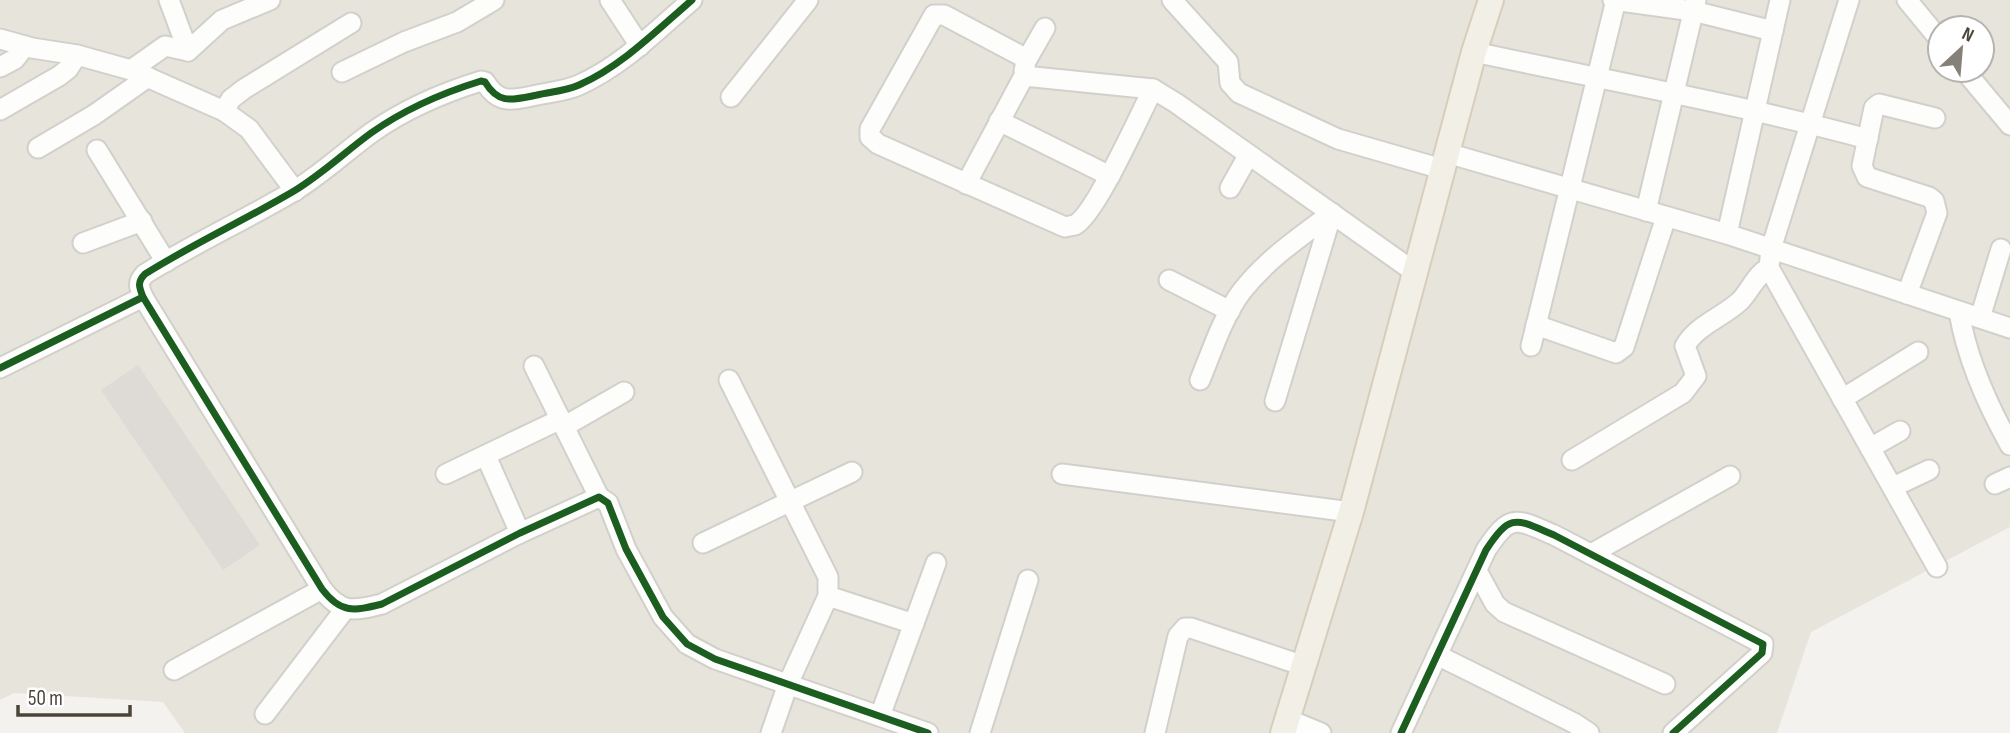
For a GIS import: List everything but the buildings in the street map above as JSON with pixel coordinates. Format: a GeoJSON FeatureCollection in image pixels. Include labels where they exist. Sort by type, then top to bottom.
{"type":"FeatureCollection","features":[{"type":"Feature","properties":{"kind":"main road"},"geometry":{"type":"LineString","coordinates":[[1285,726],[1352,512],[1474,52],[1491,0]]}},
{"type":"Feature","properties":{"kind":"street"},"geometry":{"type":"LineString","coordinates":[[169,0],[188,51]]}},
{"type":"Feature","properties":{"kind":"street"},"geometry":{"type":"LineString","coordinates":[[188,51],[222,20],[271,0]]}},
{"type":"Feature","properties":{"kind":"street"},"geometry":{"type":"LineString","coordinates":[[342,72],[404,42],[457,22],[495,0]]}},
{"type":"Feature","properties":{"kind":"street"},"geometry":{"type":"LineString","coordinates":[[610,0],[640,46]]}},
{"type":"Feature","properties":{"kind":"street"},"geometry":{"type":"LineString","coordinates":[[599,497],[520,533],[382,604],[362,609],[345,609],[331,601],[322,589],[143,297],[139,286],[140,279],[295,191],[321,174],[374,131],[433,97],[481,81],[485,82],[492,94],[500,98],[521,99],[576,87],[604,73],[640,46],[692,0]]}},
{"type":"Feature","properties":{"kind":"street"},"geometry":{"type":"LineString","coordinates":[[731,97],[808,0]]}},
{"type":"Feature","properties":{"kind":"street"},"geometry":{"type":"LineString","coordinates":[[1172,0],[1228,62],[1230,83],[1239,93],[1338,139],[1570,187],[1727,234],[1770,259],[1907,294],[2010,328]]}},
{"type":"Feature","properties":{"kind":"street"},"geometry":{"type":"LineString","coordinates":[[1531,346],[1615,0],[1694,5],[1773,31]]}},
{"type":"Feature","properties":{"kind":"street"},"geometry":{"type":"LineString","coordinates":[[1727,234],[1780,0]]}},
{"type":"Feature","properties":{"kind":"street"},"geometry":{"type":"LineString","coordinates":[[1572,460],[1683,393],[1696,376],[1685,346],[1690,337],[1740,301],[1763,271],[1770,259],[1849,0]]}},
{"type":"Feature","properties":{"kind":"street"},"geometry":{"type":"LineString","coordinates":[[1907,0],[1926,23]]}},
{"type":"Feature","properties":{"kind":"street"},"geometry":{"type":"LineString","coordinates":[[1646,211],[1694,5]]}},
{"type":"Feature","properties":{"kind":"street"},"geometry":{"type":"LineString","coordinates":[[1153,89],[1110,176],[1083,217],[1075,225],[1065,227],[878,144],[870,137],[870,129],[934,15],[944,15],[1025,67],[1153,89],[1416,274]]}},
{"type":"Feature","properties":{"kind":"street"},"geometry":{"type":"LineString","coordinates":[[224,110],[231,99],[255,82],[351,23]]}},
{"type":"Feature","properties":{"kind":"street"},"geometry":{"type":"LineString","coordinates":[[965,184],[1045,28]]}},
{"type":"Feature","properties":{"kind":"street"},"geometry":{"type":"LineString","coordinates":[[0,38],[25,46],[77,55],[139,74],[224,110],[249,129],[295,191]]}},
{"type":"Feature","properties":{"kind":"street"},"geometry":{"type":"LineString","coordinates":[[0,68],[15,59],[25,46]]}},
{"type":"Feature","properties":{"kind":"street"},"geometry":{"type":"LineString","coordinates":[[38,148],[93,115],[139,74],[165,46],[188,51]]}},
{"type":"Feature","properties":{"kind":"street"},"geometry":{"type":"LineString","coordinates":[[1474,52],[1755,111],[1868,139]]}},
{"type":"Feature","properties":{"kind":"street"},"geometry":{"type":"LineString","coordinates":[[0,110],[60,76],[77,55]]}},
{"type":"Feature","properties":{"kind":"street"},"geometry":{"type":"LineString","coordinates":[[1976,84],[2010,125]]}},
{"type":"Feature","properties":{"kind":"street"},"geometry":{"type":"LineString","coordinates":[[1907,294],[1937,207],[1929,197],[1867,177],[1862,166],[1874,108],[1879,104],[1884,103],[1935,117]]}},
{"type":"Feature","properties":{"kind":"street"},"geometry":{"type":"LineString","coordinates":[[999,121],[1110,176]]}},
{"type":"Feature","properties":{"kind":"street"},"geometry":{"type":"LineString","coordinates":[[97,150],[166,262]]}},
{"type":"Feature","properties":{"kind":"street"},"geometry":{"type":"LineString","coordinates":[[1230,188],[1248,156]]}},
{"type":"Feature","properties":{"kind":"street"},"geometry":{"type":"LineString","coordinates":[[1200,380],[1241,292],[1273,257],[1332,213]]}},
{"type":"Feature","properties":{"kind":"street"},"geometry":{"type":"LineString","coordinates":[[1275,401],[1332,213]]}},
{"type":"Feature","properties":{"kind":"street"},"geometry":{"type":"LineString","coordinates":[[1536,325],[1616,353],[1620,352],[1624,347],[1666,217]]}},
{"type":"Feature","properties":{"kind":"street"},"geometry":{"type":"LineString","coordinates":[[83,243],[142,221]]}},
{"type":"Feature","properties":{"kind":"street"},"geometry":{"type":"LineString","coordinates":[[1980,318],[2001,249]]}},
{"type":"Feature","properties":{"kind":"street"},"geometry":{"type":"LineString","coordinates":[[1770,259],[1842,399],[1937,567]]}},
{"type":"Feature","properties":{"kind":"street"},"geometry":{"type":"LineString","coordinates":[[1169,279],[1230,311]]}},
{"type":"Feature","properties":{"kind":"street"},"geometry":{"type":"LineString","coordinates":[[0,368],[143,297]]}},
{"type":"Feature","properties":{"kind":"street"},"geometry":{"type":"LineString","coordinates":[[1959,312],[1963,335],[1991,411],[2010,445]]}},
{"type":"Feature","properties":{"kind":"street"},"geometry":{"type":"LineString","coordinates":[[1842,399],[1918,352]]}},
{"type":"Feature","properties":{"kind":"street"},"geometry":{"type":"LineString","coordinates":[[534,366],[599,497],[608,503],[626,549],[663,617],[687,644],[715,659],[928,733]]}},
{"type":"Feature","properties":{"kind":"street"},"geometry":{"type":"LineString","coordinates":[[729,380],[828,577],[828,596],[788,684],[771,733]]}},
{"type":"Feature","properties":{"kind":"street"},"geometry":{"type":"LineString","coordinates":[[446,474],[563,423],[624,392]]}},
{"type":"Feature","properties":{"kind":"street"},"geometry":{"type":"LineString","coordinates":[[1870,447],[1900,431]]}},
{"type":"Feature","properties":{"kind":"street"},"geometry":{"type":"LineString","coordinates":[[486,456],[520,533]]}},
{"type":"Feature","properties":{"kind":"street"},"geometry":{"type":"LineString","coordinates":[[1893,487],[1929,470]]}},
{"type":"Feature","properties":{"kind":"street"},"geometry":{"type":"LineString","coordinates":[[703,543],[852,472]]}},
{"type":"Feature","properties":{"kind":"street"},"geometry":{"type":"LineString","coordinates":[[1062,474],[1352,512]]}},
{"type":"Feature","properties":{"kind":"street"},"geometry":{"type":"LineString","coordinates":[[1591,554],[1730,476]]}},
{"type":"Feature","properties":{"kind":"street"},"geometry":{"type":"LineString","coordinates":[[1401,733],[1477,571],[1500,529],[1510,522],[1524,523],[1591,554],[1763,644],[1762,653],[1680,731]]}},
{"type":"Feature","properties":{"kind":"street"},"geometry":{"type":"LineString","coordinates":[[880,716],[936,564]]}},
{"type":"Feature","properties":{"kind":"street"},"geometry":{"type":"LineString","coordinates":[[1477,571],[1495,604],[1504,612],[1665,684]]}},
{"type":"Feature","properties":{"kind":"street"},"geometry":{"type":"LineString","coordinates":[[981,733],[1028,580]]}},
{"type":"Feature","properties":{"kind":"street"},"geometry":{"type":"LineString","coordinates":[[174,670],[322,589]]}},
{"type":"Feature","properties":{"kind":"street"},"geometry":{"type":"LineString","coordinates":[[828,596],[914,624]]}},
{"type":"Feature","properties":{"kind":"street"},"geometry":{"type":"LineString","coordinates":[[265,715],[345,609]]}},
{"type":"Feature","properties":{"kind":"street"},"geometry":{"type":"LineString","coordinates":[[1155,733],[1178,636],[1185,628],[1304,666]]}},
{"type":"Feature","properties":{"kind":"street"},"geometry":{"type":"LineString","coordinates":[[1437,655],[1589,733]]}},
{"type":"Feature","properties":{"kind":"street"},"geometry":{"type":"LineString","coordinates":[[1285,726],[1321,733]]}},
{"type":"Feature","properties":{"kind":"shaded area"},"geometry":{"type":"Polygon","coordinates":[[[0,0],[2010,0],[2010,527],[1811,632],[1777,733],[185,733],[163,702],[14,693],[0,700],[0,0]]]}},
{"type":"Feature","properties":{"kind":"cycle path"},"geometry":{"type":"LineString","coordinates":[[143,297],[140,285],[145,274],[294,191],[371,133],[410,109],[481,81],[501,98],[507,99],[574,87],[624,58],[692,0]]}},
{"type":"Feature","properties":{"kind":"cycle path"},"geometry":{"type":"LineString","coordinates":[[0,368],[143,297],[322,589],[342,607],[356,609],[382,604],[520,533],[599,497],[608,503],[626,549],[663,617],[687,644],[715,659],[928,733]]}},
{"type":"Feature","properties":{"kind":"cycle path"},"geometry":{"type":"LineString","coordinates":[[1401,733],[1486,550],[1502,529],[1515,522],[1531,525],[1554,535],[1763,644],[1762,653],[1673,733]]}}]}
